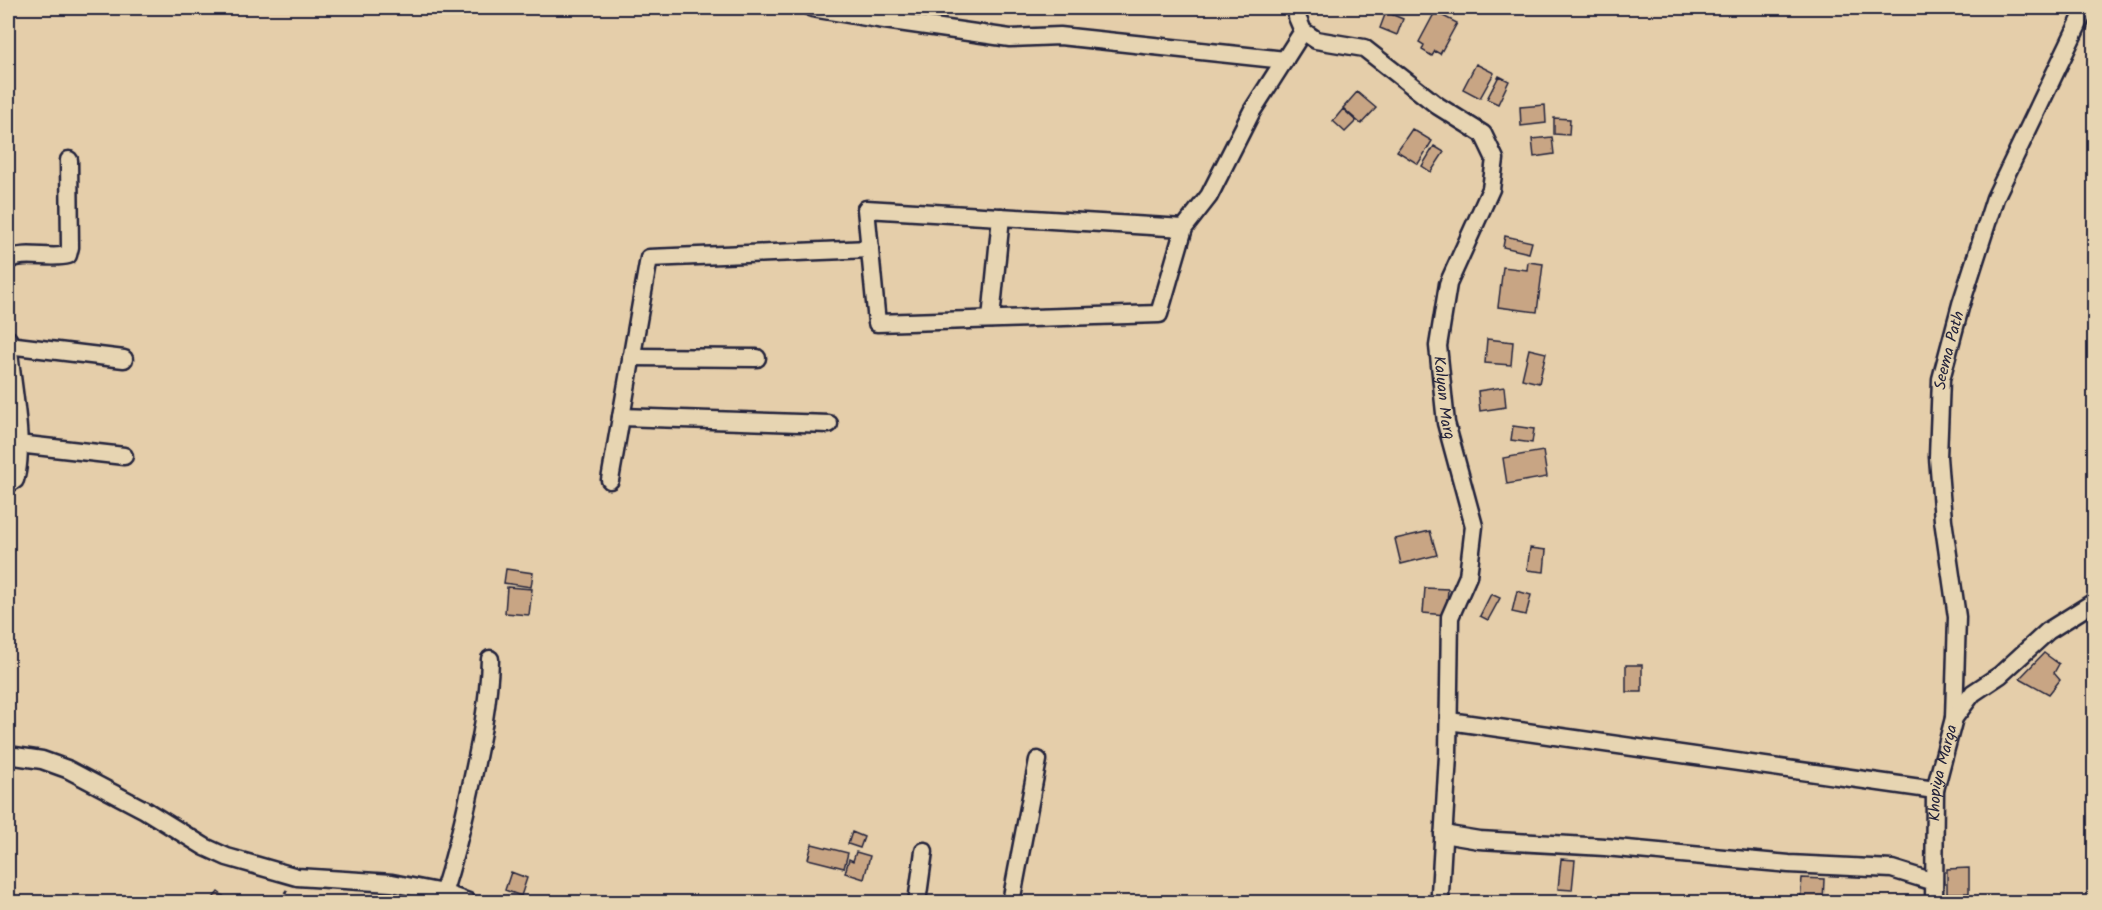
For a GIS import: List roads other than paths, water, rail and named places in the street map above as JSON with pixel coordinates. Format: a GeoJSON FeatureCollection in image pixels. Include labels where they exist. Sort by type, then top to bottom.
{"type":"FeatureCollection","features":[{"type":"Feature","properties":{"kind":"street"},"geometry":{"type":"LineString","coordinates":[[812,8],[1010,38],[1060,36],[1285,60]]}},
{"type":"Feature","properties":{"kind":"street"},"geometry":{"type":"LineString","coordinates":[[1184,228],[866,209],[877,323],[1159,314],[1184,228],[1209,196],[1252,111],[1303,31],[1297,17],[1298,8]]}},
{"type":"Feature","properties":{"kind":"street","name":"Seema Path"},"geometry":{"type":"LineString","coordinates":[[1954,718],[1957,617],[1943,520],[1938,457],[1941,379],[1961,304],[1995,198],[2086,8]]}},
{"type":"Feature","properties":{"kind":"street","name":"Kalyan Marg"},"geometry":{"type":"LineString","coordinates":[[1303,31],[1316,40],[1364,48],[1438,106],[1483,134],[1495,159],[1491,189],[1448,284],[1438,346],[1446,423],[1474,526],[1468,576],[1450,617],[1449,721],[1441,903]]}},
{"type":"Feature","properties":{"kind":"street"},"geometry":{"type":"LineString","coordinates":[[8,261],[14,256],[68,255],[70,247],[69,160]]}},
{"type":"Feature","properties":{"kind":"street"},"geometry":{"type":"LineString","coordinates":[[991,320],[1001,217]]}},
{"type":"Feature","properties":{"kind":"street"},"geometry":{"type":"LineString","coordinates":[[610,480],[649,258],[870,249]]}},
{"type":"Feature","properties":{"kind":"street"},"geometry":{"type":"LineString","coordinates":[[8,339],[18,444],[17,474],[15,480],[8,484]]}},
{"type":"Feature","properties":{"kind":"street"},"geometry":{"type":"LineString","coordinates":[[8,345],[123,359]]}},
{"type":"Feature","properties":{"kind":"street"},"geometry":{"type":"LineString","coordinates":[[631,357],[757,358]]}},
{"type":"Feature","properties":{"kind":"street"},"geometry":{"type":"LineString","coordinates":[[621,417],[829,424]]}},
{"type":"Feature","properties":{"kind":"street"},"geometry":{"type":"LineString","coordinates":[[18,444],[124,456]]}},
{"type":"Feature","properties":{"kind":"street","name":"Khopiya Marga"},"geometry":{"type":"LineString","coordinates":[[1934,903],[1935,790],[1954,718],[1973,693],[2000,675],[2048,631],[2094,602]]}},
{"type":"Feature","properties":{"kind":"street"},"geometry":{"type":"LineString","coordinates":[[443,893],[455,856],[480,744],[489,687],[490,659]]}},
{"type":"Feature","properties":{"kind":"street"},"geometry":{"type":"LineString","coordinates":[[1449,721],[1935,790]]}},
{"type":"Feature","properties":{"kind":"street"},"geometry":{"type":"LineString","coordinates":[[8,754],[42,760],[67,769],[146,810],[205,847],[227,857],[297,877],[392,883],[443,893],[468,903]]}},
{"type":"Feature","properties":{"kind":"street"},"geometry":{"type":"LineString","coordinates":[[1011,903],[1038,760]]}},
{"type":"Feature","properties":{"kind":"street"},"geometry":{"type":"LineString","coordinates":[[1443,834],[1479,840],[1605,847],[1789,864],[1892,869],[1934,882]]}},
{"type":"Feature","properties":{"kind":"street"},"geometry":{"type":"LineString","coordinates":[[917,903],[924,851]]}}]}
